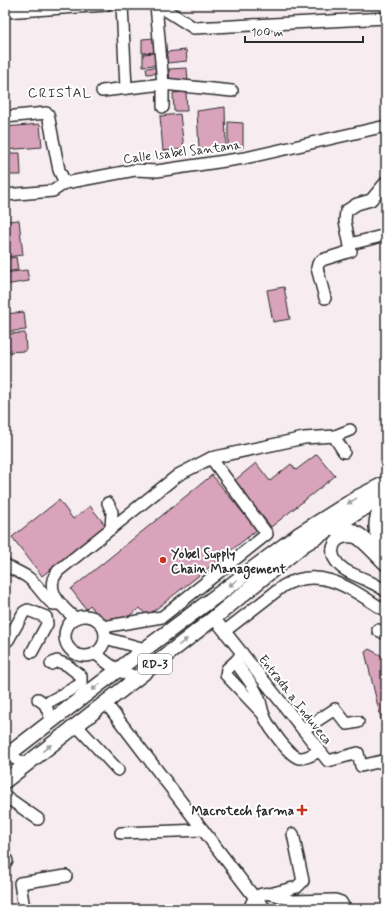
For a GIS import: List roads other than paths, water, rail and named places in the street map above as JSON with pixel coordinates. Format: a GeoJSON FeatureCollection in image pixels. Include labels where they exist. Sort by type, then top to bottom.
{"type":"FeatureCollection","features":[{"type":"Feature","properties":{"kind":"highway"},"geometry":{"type":"LineString","coordinates":[[386,501],[378,517],[377,523],[379,536],[386,546]]}},
{"type":"Feature","properties":{"kind":"highway"},"geometry":{"type":"LineString","coordinates":[[332,528],[341,527],[349,530],[362,539],[386,562]]}},
{"type":"Feature","properties":{"kind":"main road","name":"RD-3"},"geometry":{"type":"LineString","coordinates":[[6,755],[298,535],[324,517],[386,482]]}},
{"type":"Feature","properties":{"kind":"main road","name":"RD-3"},"geometry":{"type":"LineString","coordinates":[[5,781],[214,618],[303,545],[386,495]]}},
{"type":"Feature","properties":{"kind":"main road"},"geometry":{"type":"LineString","coordinates":[[219,594],[229,605]]}},
{"type":"Feature","properties":{"kind":"street"},"geometry":{"type":"LineString","coordinates":[[5,12],[106,5]]}},
{"type":"Feature","properties":{"kind":"street"},"geometry":{"type":"LineString","coordinates":[[122,5],[126,88]]}},
{"type":"Feature","properties":{"kind":"street"},"geometry":{"type":"LineString","coordinates":[[157,5],[194,28],[386,18]]}},
{"type":"Feature","properties":{"kind":"street"},"geometry":{"type":"LineString","coordinates":[[157,5],[163,84],[163,107]]}},
{"type":"Feature","properties":{"kind":"street"},"geometry":{"type":"LineString","coordinates":[[102,91],[163,84],[232,91]]}},
{"type":"Feature","properties":{"kind":"street"},"geometry":{"type":"LineString","coordinates":[[5,117],[48,114],[59,170],[65,183]]}},
{"type":"Feature","properties":{"kind":"street","name":"Calle Isabel Santana"},"geometry":{"type":"LineString","coordinates":[[5,196],[53,191],[65,183],[135,170],[157,171],[245,158],[386,126]]}},
{"type":"Feature","properties":{"kind":"street"},"geometry":{"type":"LineString","coordinates":[[325,298],[317,268],[318,264],[322,260],[351,251],[345,220],[346,211],[357,204],[372,200],[386,182]]}},
{"type":"Feature","properties":{"kind":"street"},"geometry":{"type":"LineString","coordinates":[[350,244],[386,235]]}},
{"type":"Feature","properties":{"kind":"street"},"geometry":{"type":"LineString","coordinates":[[75,618],[67,612],[53,590],[53,580],[58,571],[178,475],[210,458],[304,438],[335,436],[350,430]]}},
{"type":"Feature","properties":{"kind":"street"},"geometry":{"type":"LineString","coordinates":[[335,436],[344,452]]}},
{"type":"Feature","properties":{"kind":"street"},"geometry":{"type":"LineString","coordinates":[[103,627],[162,617],[267,534],[210,458]]}},
{"type":"Feature","properties":{"kind":"street"},"geometry":{"type":"LineString","coordinates":[[108,503],[112,512],[111,529]]}},
{"type":"Feature","properties":{"kind":"street"},"geometry":{"type":"LineString","coordinates":[[362,539],[344,537],[336,541],[333,547],[333,555],[337,563],[345,571],[369,581],[386,591]]}},
{"type":"Feature","properties":{"kind":"street"},"geometry":{"type":"LineString","coordinates":[[5,565],[28,578],[53,604],[61,604]]}},
{"type":"Feature","properties":{"kind":"street"},"geometry":{"type":"LineString","coordinates":[[225,631],[283,586],[292,581],[304,578],[326,579],[345,585],[386,611]]}},
{"type":"Feature","properties":{"kind":"street"},"geometry":{"type":"LineString","coordinates":[[8,640],[24,612],[28,610],[46,617],[46,626],[32,652]]}},
{"type":"Feature","properties":{"kind":"street"},"geometry":{"type":"LineString","coordinates":[[81,616],[94,618],[99,621],[103,627],[105,638],[102,647],[95,653],[84,656],[77,654],[71,650],[67,644],[65,636],[66,629],[69,623],[75,618],[81,616]]}},
{"type":"Feature","properties":{"kind":"street","name":"Entrada a Induveca"},"geometry":{"type":"LineString","coordinates":[[214,618],[225,631],[240,656],[328,761],[358,753],[362,766],[386,760]]}},
{"type":"Feature","properties":{"kind":"street"},"geometry":{"type":"LineString","coordinates":[[105,638],[145,649]]}},
{"type":"Feature","properties":{"kind":"street"},"geometry":{"type":"LineString","coordinates":[[95,653],[117,670],[127,675],[138,677]]}},
{"type":"Feature","properties":{"kind":"street"},"geometry":{"type":"LineString","coordinates":[[240,656],[227,668],[226,675],[264,715]]}},
{"type":"Feature","properties":{"kind":"street"},"geometry":{"type":"LineString","coordinates":[[240,656],[237,664],[256,692],[270,727],[291,754],[298,758],[304,758],[319,751]]}},
{"type":"Feature","properties":{"kind":"street"},"geometry":{"type":"LineString","coordinates":[[51,664],[57,661],[67,665],[81,676],[81,684],[42,702],[52,721]]}},
{"type":"Feature","properties":{"kind":"street"},"geometry":{"type":"LineString","coordinates":[[105,702],[255,898],[266,909]]}},
{"type":"Feature","properties":{"kind":"street"},"geometry":{"type":"LineString","coordinates":[[303,730],[335,709],[347,724],[358,722]]}},
{"type":"Feature","properties":{"kind":"street"},"geometry":{"type":"LineString","coordinates":[[76,726],[118,770]]}},
{"type":"Feature","properties":{"kind":"street"},"geometry":{"type":"LineString","coordinates":[[6,755],[26,764]]}},
{"type":"Feature","properties":{"kind":"street"},"geometry":{"type":"LineString","coordinates":[[5,796],[38,819]]}},
{"type":"Feature","properties":{"kind":"street"},"geometry":{"type":"LineString","coordinates":[[121,833],[203,830]]}},
{"type":"Feature","properties":{"kind":"street"},"geometry":{"type":"LineString","coordinates":[[273,894],[297,887],[302,884],[303,881],[293,834]]}},
{"type":"Feature","properties":{"kind":"street"},"geometry":{"type":"LineString","coordinates":[[24,909],[20,883],[66,876]]}},
{"type":"Feature","properties":{"kind":"street"},"geometry":{"type":"LineString","coordinates":[[249,909],[255,898],[262,893],[267,892],[307,909]]}},
{"type":"Feature","properties":{"kind":"street"},"geometry":{"type":"LineString","coordinates":[[290,901],[335,900],[341,902],[345,909]]}},
{"type":"Feature","properties":{"kind":"place","name":"Yobel Supply Chain Management"},"geometry":{"type":"Point","coordinates":[163,560]}},
{"type":"Feature","properties":{"kind":"place","name":"Macrotech farma"},"geometry":{"type":"Point","coordinates":[302,810]}},
{"type":"Feature","properties":{"kind":"district","name":"CRISTAL"},"geometry":{"type":"Point","coordinates":[60,92]}}]}
